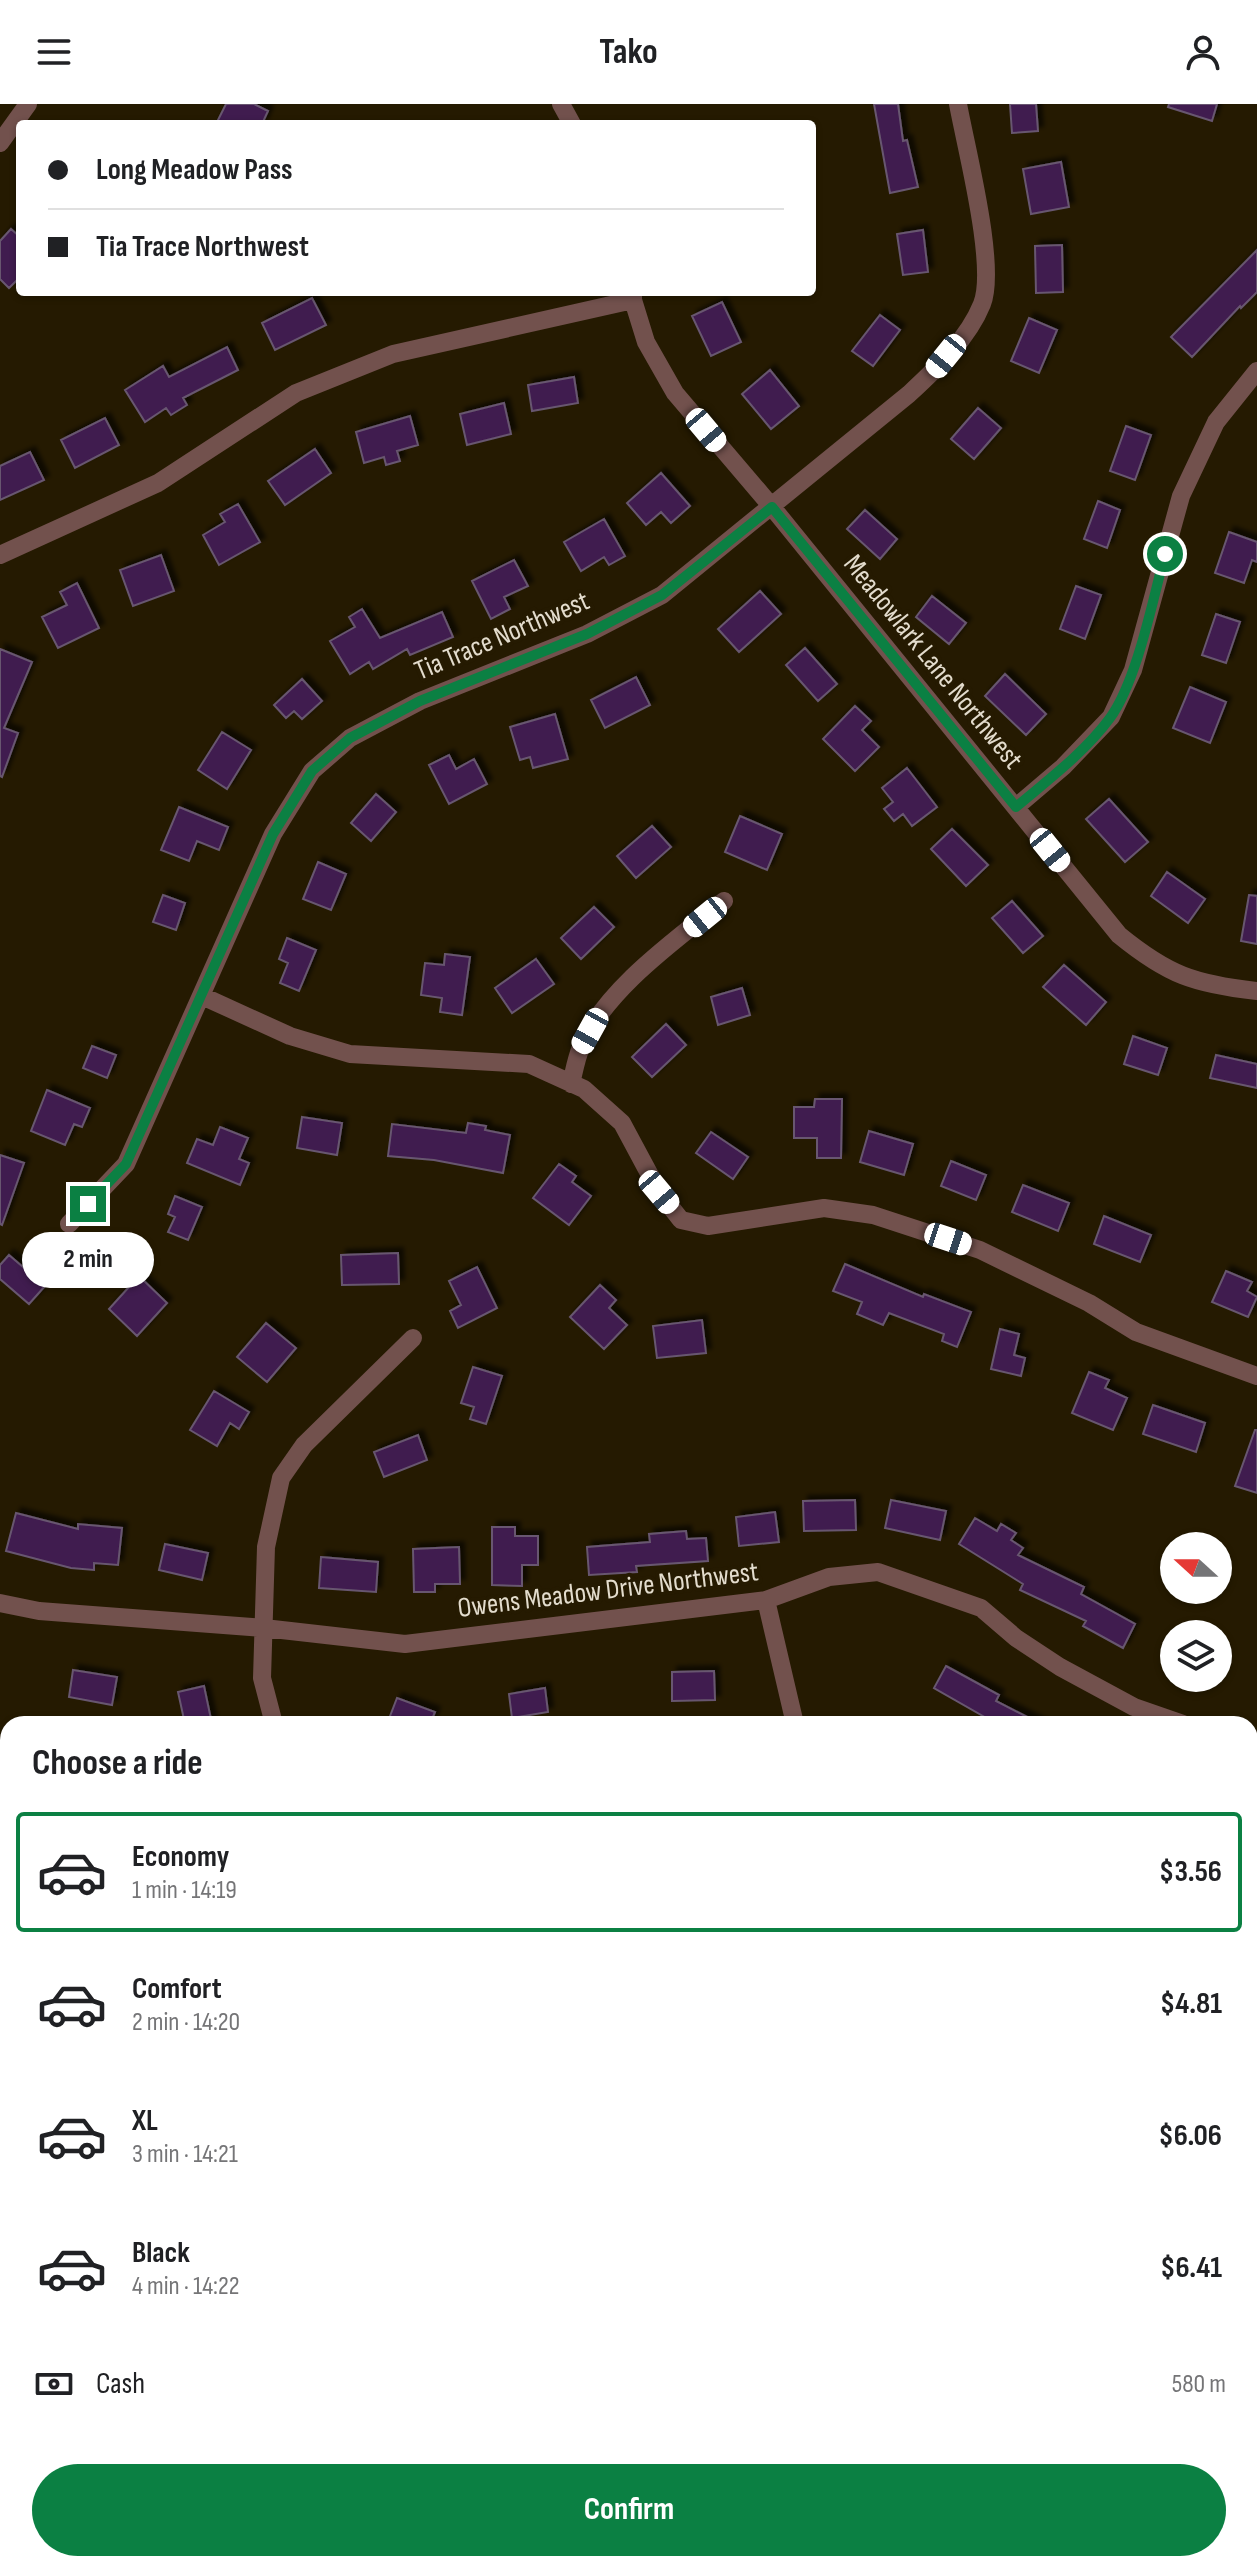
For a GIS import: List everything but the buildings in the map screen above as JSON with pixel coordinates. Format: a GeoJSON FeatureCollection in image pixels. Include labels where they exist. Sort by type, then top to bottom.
{"type":"FeatureCollection","features":[{"type":"Feature","properties":{"kind":"street","name":"Tia Trace Northwest"},"geometry":{"type":"LineString","coordinates":[[69,1224],[126,1164],[273,834],[312,771],[350,738],[420,701],[587,634],[659,596],[772,507],[936,369],[982,303],[987,275],[958,104]]}},
{"type":"Feature","properties":{"kind":"street"},"geometry":{"type":"LineString","coordinates":[[0,143],[16,121]]}},
{"type":"Feature","properties":{"kind":"street"},"geometry":{"type":"LineString","coordinates":[[0,555],[158,483],[296,393],[393,354],[633,296]]}},
{"type":"Feature","properties":{"kind":"street","name":"Meadowlark Lane Northwest"},"geometry":{"type":"LineString","coordinates":[[633,296],[646,342],[675,393],[772,507],[1119,935],[1169,972],[1219,987],[1257,991]]}},
{"type":"Feature","properties":{"kind":"street"},"geometry":{"type":"LineString","coordinates":[[1016,807],[1063,767],[1111,717],[1133,670],[1181,496],[1216,422],[1257,371]]}},
{"type":"Feature","properties":{"kind":"street"},"geometry":{"type":"LineString","coordinates":[[571,1084],[581,1047],[599,1014],[646,964],[724,901]]}},
{"type":"Feature","properties":{"kind":"street"},"geometry":{"type":"LineString","coordinates":[[202,996],[290,1036],[350,1054],[529,1064],[584,1089],[622,1123],[659,1192],[681,1220],[708,1226],[824,1208],[873,1215],[980,1250],[1089,1303],[1136,1332],[1257,1376]]}},
{"type":"Feature","properties":{"kind":"street"},"geometry":{"type":"LineString","coordinates":[[272,1716],[262,1678],[266,1547],[281,1478],[304,1445],[413,1338]]}},
{"type":"Feature","properties":{"kind":"street","name":"Owens Meadow Drive Northwest"},"geometry":{"type":"LineString","coordinates":[[0,1603],[39,1611],[264,1628],[405,1644],[766,1600],[829,1577],[878,1572],[981,1608],[1016,1638],[1060,1667],[1134,1707],[1160,1716]]}},
{"type":"Feature","properties":{"kind":"street"},"geometry":{"type":"LineString","coordinates":[[766,1600],[793,1716]]}},
{"type":"Feature","properties":{"kind":"route"},"geometry":{"type":"LineString","coordinates":[[88,1204],[126,1164],[273,834],[312,771],[350,738],[420,701],[587,634],[659,596],[772,507],[1016,807],[1063,767],[1111,717],[1133,670],[1165,554]]}}]}
